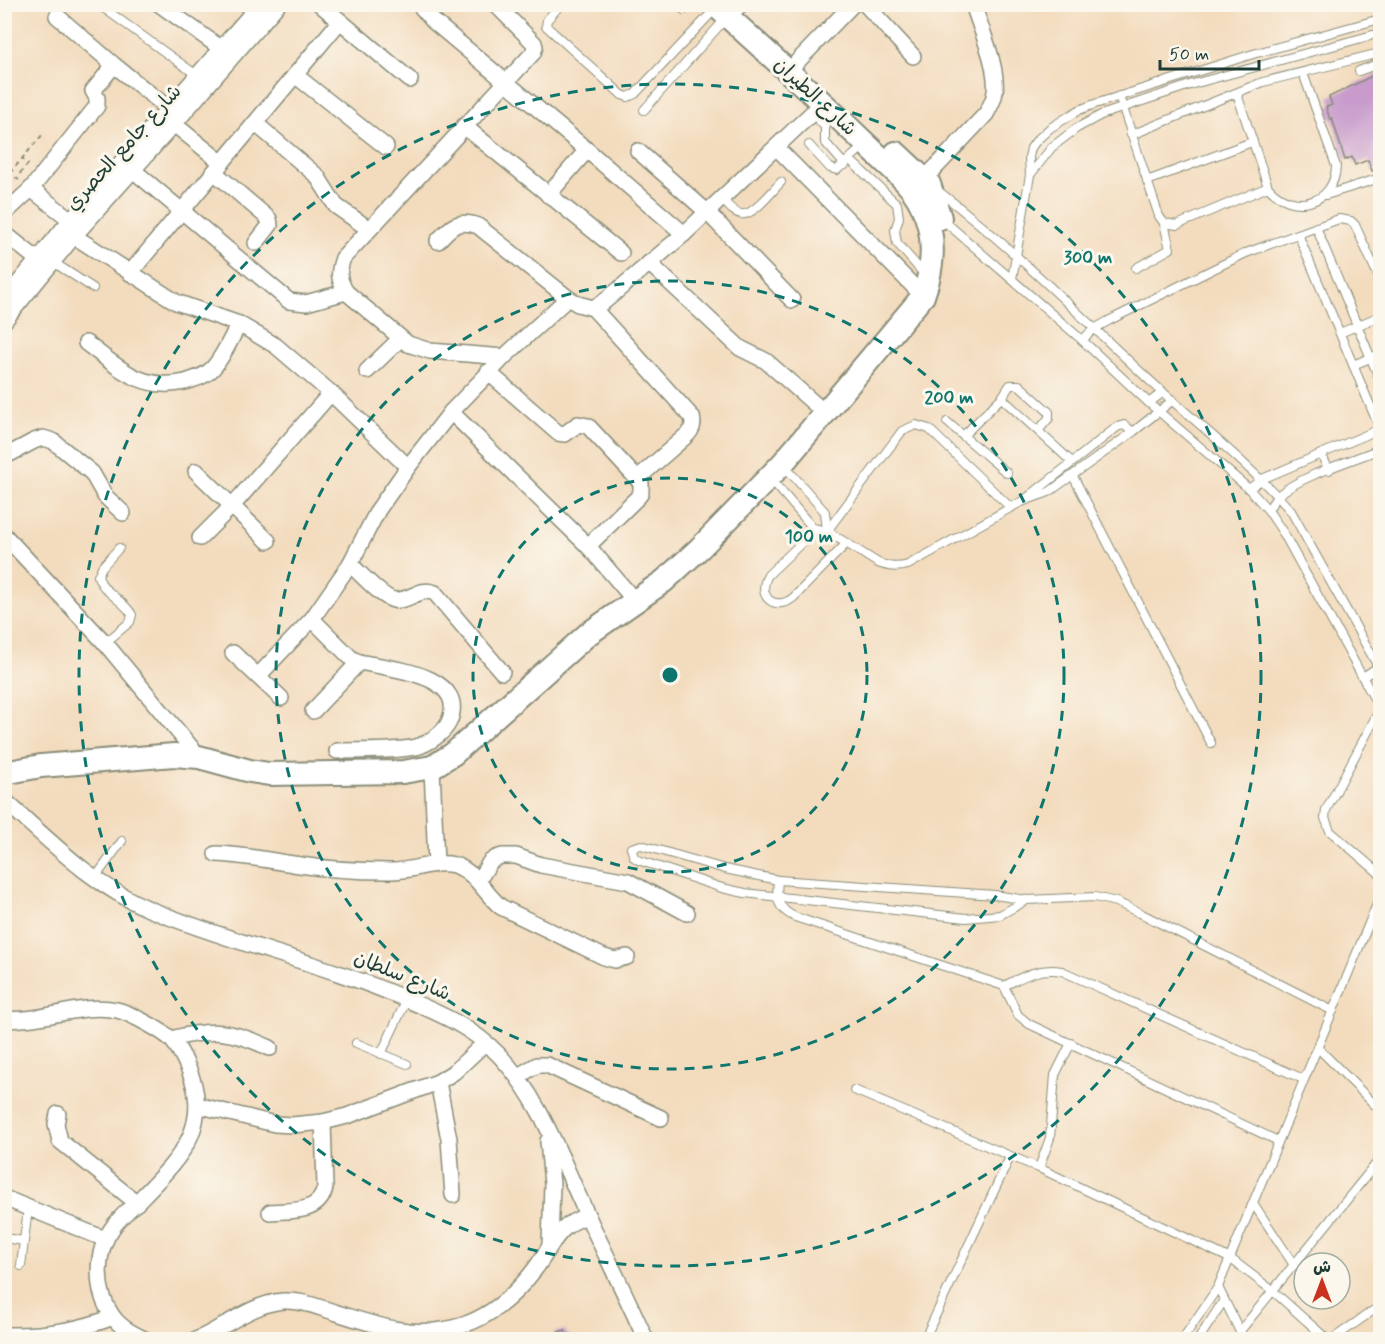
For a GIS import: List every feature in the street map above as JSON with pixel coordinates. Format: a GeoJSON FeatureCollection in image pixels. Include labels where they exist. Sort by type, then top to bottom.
{"type":"FeatureCollection","features":[{"type":"Feature","properties":{"kind":"street"},"geometry":{"type":"LineString","coordinates":[[159,4],[222,50]]}},
{"type":"Feature","properties":{"kind":"street","name":"شارع جامع الحصري"},"geometry":{"type":"LineString","coordinates":[[4,321],[69,228],[260,4]]}},
{"type":"Feature","properties":{"kind":"street","name":"شارع جامع الحصري"},"geometry":{"type":"LineString","coordinates":[[69,228],[133,170],[278,4]]}},
{"type":"Feature","properties":{"kind":"street"},"geometry":{"type":"LineString","coordinates":[[320,4],[410,80]]}},
{"type":"Feature","properties":{"kind":"street"},"geometry":{"type":"LineString","coordinates":[[419,4],[433,21],[684,234]]}},
{"type":"Feature","properties":{"kind":"street"},"geometry":{"type":"LineString","coordinates":[[495,4],[531,39],[535,47],[533,53],[369,229],[343,258],[338,270],[339,282],[346,292],[400,339],[430,351],[504,357]]}},
{"type":"Feature","properties":{"kind":"street"},"geometry":{"type":"LineString","coordinates":[[797,62],[853,4]]}},
{"type":"Feature","properties":{"kind":"street"},"geometry":{"type":"LineString","coordinates":[[865,4],[913,56]]}},
{"type":"Feature","properties":{"kind":"street"},"geometry":{"type":"LineString","coordinates":[[922,185],[986,114],[994,100],[994,73],[973,4]]}},
{"type":"Feature","properties":{"kind":"street","name":"شارع الطيران"},"geometry":{"type":"LineString","coordinates":[[729,7],[797,62],[922,185]]}},
{"type":"Feature","properties":{"kind":"street","name":"شارع الطيران"},"geometry":{"type":"LineString","coordinates":[[729,7],[817,107],[854,156],[922,185]]}},
{"type":"Feature","properties":{"kind":"street"},"geometry":{"type":"LineString","coordinates":[[57,16],[169,109]]}},
{"type":"Feature","properties":{"kind":"street"},"geometry":{"type":"LineString","coordinates":[[130,273],[340,21]]}},
{"type":"Feature","properties":{"kind":"street"},"geometry":{"type":"LineString","coordinates":[[4,214],[31,189],[97,106],[97,98],[93,91],[114,65]]}},
{"type":"Feature","properties":{"kind":"street"},"geometry":{"type":"LineString","coordinates":[[295,75],[386,147]]}},
{"type":"Feature","properties":{"kind":"street"},"geometry":{"type":"LineString","coordinates":[[593,308],[605,301],[684,234],[817,107]]}},
{"type":"Feature","properties":{"kind":"street"},"geometry":{"type":"LineString","coordinates":[[255,123],[317,176],[336,206],[369,229]]}},
{"type":"Feature","properties":{"kind":"street"},"geometry":{"type":"LineString","coordinates":[[174,124],[269,219],[270,225],[256,243]]}},
{"type":"Feature","properties":{"kind":"street"},"geometry":{"type":"LineString","coordinates":[[464,126],[621,253]]}},
{"type":"Feature","properties":{"kind":"street"},"geometry":{"type":"LineString","coordinates":[[776,147],[926,288]]}},
{"type":"Feature","properties":{"kind":"street"},"geometry":{"type":"LineString","coordinates":[[548,195],[587,150]]}},
{"type":"Feature","properties":{"kind":"street"},"geometry":{"type":"LineString","coordinates":[[639,151],[707,212],[792,300]]}},
{"type":"Feature","properties":{"kind":"street"},"geometry":{"type":"LineString","coordinates":[[133,170],[289,301],[306,303],[346,292]]}},
{"type":"Feature","properties":{"kind":"street"},"geometry":{"type":"LineString","coordinates":[[4,773],[42,766],[150,757],[199,757],[269,774],[403,772],[432,766],[453,754],[588,634],[635,601],[662,598],[680,587],[933,306],[940,295],[945,268],[945,240],[940,218],[922,185]]}},
{"type":"Feature","properties":{"kind":"street"},"geometry":{"type":"LineString","coordinates":[[782,473],[825,413],[926,288],[932,265],[931,234],[922,185]]}},
{"type":"Feature","properties":{"kind":"street"},"geometry":{"type":"LineString","coordinates":[[31,189],[69,228],[130,273],[176,302],[239,324],[276,346],[331,393],[408,468]]}},
{"type":"Feature","properties":{"kind":"street"},"geometry":{"type":"LineString","coordinates":[[438,241],[456,224],[467,222],[478,226],[568,298],[578,304],[593,308],[692,417],[692,430],[638,478]]}},
{"type":"Feature","properties":{"kind":"street"},"geometry":{"type":"LineString","coordinates":[[4,233],[45,261]]}},
{"type":"Feature","properties":{"kind":"street","name":"شارع جامع الحصري"},"geometry":{"type":"LineString","coordinates":[[4,301],[45,261]]}},
{"type":"Feature","properties":{"kind":"street"},"geometry":{"type":"LineString","coordinates":[[649,263],[740,348],[766,360],[825,413]]}},
{"type":"Feature","properties":{"kind":"street"},"geometry":{"type":"LineString","coordinates":[[258,676],[312,619],[350,564],[368,527],[408,468],[451,412],[488,372],[568,298]]}},
{"type":"Feature","properties":{"kind":"street"},"geometry":{"type":"LineString","coordinates":[[86,344],[132,376],[150,384],[169,385],[201,377],[213,368],[239,324]]}},
{"type":"Feature","properties":{"kind":"street"},"geometry":{"type":"LineString","coordinates":[[367,370],[400,339]]}},
{"type":"Feature","properties":{"kind":"street"},"geometry":{"type":"LineString","coordinates":[[488,372],[558,433],[565,434],[578,424],[588,426],[641,483],[641,493],[588,546]]}},
{"type":"Feature","properties":{"kind":"street"},"geometry":{"type":"LineString","coordinates":[[200,538],[233,506],[331,393]]}},
{"type":"Feature","properties":{"kind":"street"},"geometry":{"type":"LineString","coordinates":[[451,412],[588,546],[635,601]]}},
{"type":"Feature","properties":{"kind":"street"},"geometry":{"type":"LineString","coordinates":[[4,457],[43,438],[53,441],[92,473],[105,496],[123,513]]}},
{"type":"Feature","properties":{"kind":"street"},"geometry":{"type":"LineString","coordinates":[[196,471],[268,541]]}},
{"type":"Feature","properties":{"kind":"street"},"geometry":{"type":"LineString","coordinates":[[4,535],[105,644],[199,757]]}},
{"type":"Feature","properties":{"kind":"street"},"geometry":{"type":"LineString","coordinates":[[350,564],[389,598],[401,600],[423,591],[435,593],[502,672]]}},
{"type":"Feature","properties":{"kind":"street"},"geometry":{"type":"LineString","coordinates":[[312,619],[347,655],[359,662],[415,674],[440,685],[448,695],[452,707],[448,723],[436,737],[417,747],[337,751]]}},
{"type":"Feature","properties":{"kind":"street"},"geometry":{"type":"LineString","coordinates":[[233,653],[281,698]]}},
{"type":"Feature","properties":{"kind":"street"},"geometry":{"type":"LineString","coordinates":[[313,711],[359,662]]}},
{"type":"Feature","properties":{"kind":"street"},"geometry":{"type":"LineString","coordinates":[[432,766],[436,864]]}},
{"type":"Feature","properties":{"kind":"street","name":"شارع سلطان"},"geometry":{"type":"LineString","coordinates":[[4,800],[70,859],[124,897],[148,908],[344,975],[406,999],[457,1022],[496,1052],[518,1076],[544,1123],[646,1340]]}},
{"type":"Feature","properties":{"kind":"street"},"geometry":{"type":"LineString","coordinates":[[216,854],[255,856],[294,864],[393,872],[436,864],[452,865],[464,869],[501,907],[604,957],[615,960],[627,957]]}},
{"type":"Feature","properties":{"kind":"street"},"geometry":{"type":"LineString","coordinates":[[478,881],[490,862],[496,858],[516,856],[541,865],[628,880],[687,913]]}},
{"type":"Feature","properties":{"kind":"street"},"geometry":{"type":"LineString","coordinates":[[4,1019],[37,1019],[90,1009],[115,1009],[137,1018],[171,1039],[186,1064],[193,1083],[197,1105],[195,1125],[185,1148],[175,1163],[115,1224],[105,1239],[99,1271],[105,1302],[113,1317],[123,1327],[146,1340]]}},
{"type":"Feature","properties":{"kind":"street"},"geometry":{"type":"LineString","coordinates":[[171,1039],[206,1032],[229,1033],[270,1048]]}},
{"type":"Feature","properties":{"kind":"street"},"geometry":{"type":"LineString","coordinates":[[197,1105],[275,1124],[323,1122],[346,1116],[438,1082],[454,1072],[485,1043]]}},
{"type":"Feature","properties":{"kind":"street"},"geometry":{"type":"LineString","coordinates":[[518,1076],[537,1065],[547,1065],[661,1118]]}},
{"type":"Feature","properties":{"kind":"street"},"geometry":{"type":"LineString","coordinates":[[438,1082],[448,1138],[453,1195]]}},
{"type":"Feature","properties":{"kind":"street"},"geometry":{"type":"LineString","coordinates":[[58,1114],[56,1124],[60,1141],[137,1203]]}},
{"type":"Feature","properties":{"kind":"street"},"geometry":{"type":"LineString","coordinates":[[270,1212],[306,1209],[314,1206],[324,1196],[323,1122]]}},
{"type":"Feature","properties":{"kind":"street"},"geometry":{"type":"LineString","coordinates":[[544,1123],[552,1184],[550,1245]]}},
{"type":"Feature","properties":{"kind":"street"},"geometry":{"type":"LineString","coordinates":[[4,1198],[105,1239]]}},
{"type":"Feature","properties":{"kind":"street"},"geometry":{"type":"LineString","coordinates":[[196,1340],[254,1310],[280,1301],[308,1303],[393,1330],[448,1334],[473,1322],[500,1304],[528,1277],[565,1226],[587,1216]]}},
{"type":"Feature","properties":{"kind":"street"},"geometry":{"type":"LineString","coordinates":[[4,1335],[42,1335],[64,1332],[113,1317]]}},
{"type":"Feature","properties":{"kind":"lane"},"geometry":{"type":"LineString","coordinates":[[98,4],[198,76]]}},
{"type":"Feature","properties":{"kind":"lane"},"geometry":{"type":"LineString","coordinates":[[561,4],[547,20],[546,26],[622,95],[628,97],[635,94],[729,7]]}},
{"type":"Feature","properties":{"kind":"lane"},"geometry":{"type":"LineString","coordinates":[[644,110],[729,7]]}},
{"type":"Feature","properties":{"kind":"lane"},"geometry":{"type":"LineString","coordinates":[[1012,279],[1030,174],[1028,166],[1031,148],[1050,128],[1079,110],[1119,96],[1380,19]]}},
{"type":"Feature","properties":{"kind":"lane"},"geometry":{"type":"LineString","coordinates":[[1030,174],[1044,155],[1063,138],[1087,122],[1194,84],[1380,33]]}},
{"type":"Feature","properties":{"kind":"lane"},"geometry":{"type":"LineString","coordinates":[[1266,51],[1269,63]]}},
{"type":"Feature","properties":{"kind":"lane"},"geometry":{"type":"LineString","coordinates":[[1131,135],[1263,82],[1380,53]]}},
{"type":"Feature","properties":{"kind":"lane"},"geometry":{"type":"LineString","coordinates":[[1359,71],[1380,63]]}},
{"type":"Feature","properties":{"kind":"lane"},"geometry":{"type":"LineString","coordinates":[[1303,73],[1336,166],[1331,186],[1321,197]]}},
{"type":"Feature","properties":{"kind":"lane"},"geometry":{"type":"LineString","coordinates":[[1237,94],[1268,187],[1279,198],[1294,203],[1308,203],[1380,178]]}},
{"type":"Feature","properties":{"kind":"lane"},"geometry":{"type":"LineString","coordinates":[[1119,96],[1170,244],[1170,249],[1136,267]]}},
{"type":"Feature","properties":{"kind":"lane"},"geometry":{"type":"LineString","coordinates":[[817,107],[825,127],[825,142],[854,156],[897,204],[899,218],[895,230],[897,243],[926,288]]}},
{"type":"Feature","properties":{"kind":"lane"},"geometry":{"type":"LineString","coordinates":[[1147,181],[1252,142]]}},
{"type":"Feature","properties":{"kind":"lane"},"geometry":{"type":"LineString","coordinates":[[809,145],[833,170],[841,169],[854,156]]}},
{"type":"Feature","properties":{"kind":"lane"},"geometry":{"type":"LineString","coordinates":[[722,199],[735,212],[747,214],[781,182]]}},
{"type":"Feature","properties":{"kind":"lane"},"geometry":{"type":"LineString","coordinates":[[922,185],[1017,255],[1094,329],[1262,479],[1278,496],[1291,511],[1379,669],[1363,677]]}},
{"type":"Feature","properties":{"kind":"lane"},"geometry":{"type":"LineString","coordinates":[[1164,223],[1177,225],[1268,187]]}},
{"type":"Feature","properties":{"kind":"lane"},"geometry":{"type":"LineString","coordinates":[[940,218],[1082,340],[1149,403],[1249,489],[1268,510],[1284,534],[1380,709],[1326,810],[1325,818],[1330,831],[1380,874]]}},
{"type":"Feature","properties":{"kind":"lane"},"geometry":{"type":"LineString","coordinates":[[1082,340],[1094,329],[1246,253],[1339,219],[1351,221],[1358,230],[1380,280]]}},
{"type":"Feature","properties":{"kind":"lane"},"geometry":{"type":"LineString","coordinates":[[1316,227],[1380,380]]}},
{"type":"Feature","properties":{"kind":"lane"},"geometry":{"type":"LineString","coordinates":[[1249,489],[1262,479],[1380,429],[1298,234]]}},
{"type":"Feature","properties":{"kind":"lane"},"geometry":{"type":"LineString","coordinates":[[45,261],[93,288]]}},
{"type":"Feature","properties":{"kind":"lane"},"geometry":{"type":"LineString","coordinates":[[1340,333],[1380,316]]}},
{"type":"Feature","properties":{"kind":"lane"},"geometry":{"type":"LineString","coordinates":[[1094,351],[1106,339]]}},
{"type":"Feature","properties":{"kind":"lane"},"geometry":{"type":"LineString","coordinates":[[1353,365],[1380,354]]}},
{"type":"Feature","properties":{"kind":"lane"},"geometry":{"type":"LineString","coordinates":[[963,436],[1003,396],[1010,385],[1019,385],[1048,411],[1049,418],[1038,431]]}},
{"type":"Feature","properties":{"kind":"lane"},"geometry":{"type":"LineString","coordinates":[[1149,403],[1163,392]]}},
{"type":"Feature","properties":{"kind":"lane"},"geometry":{"type":"LineString","coordinates":[[1003,396],[1005,401],[1072,462]]}},
{"type":"Feature","properties":{"kind":"lane"},"geometry":{"type":"LineString","coordinates":[[1021,502],[1042,495],[1073,476],[1173,400]]}},
{"type":"Feature","properties":{"kind":"lane"},"geometry":{"type":"LineString","coordinates":[[947,422],[1007,473]]}},
{"type":"Feature","properties":{"kind":"lane"},"geometry":{"type":"LineString","coordinates":[[827,531],[902,431],[916,425],[929,429],[1011,508]]}},
{"type":"Feature","properties":{"kind":"lane"},"geometry":{"type":"LineString","coordinates":[[782,473],[816,529],[827,531],[878,563],[901,567],[908,566],[1021,502],[1117,427],[1128,427],[1133,432]]}},
{"type":"Feature","properties":{"kind":"lane"},"geometry":{"type":"LineString","coordinates":[[1268,510],[1278,496],[1303,480],[1380,449]]}},
{"type":"Feature","properties":{"kind":"lane"},"geometry":{"type":"LineString","coordinates":[[1321,454],[1329,470]]}},
{"type":"Feature","properties":{"kind":"lane"},"geometry":{"type":"LineString","coordinates":[[782,473],[825,512],[827,531]]}},
{"type":"Feature","properties":{"kind":"lane"},"geometry":{"type":"LineString","coordinates":[[1073,476],[1211,743]]}},
{"type":"Feature","properties":{"kind":"lane"},"geometry":{"type":"LineString","coordinates":[[816,529],[768,575],[763,590],[772,602],[780,604],[794,598],[847,543]]}},
{"type":"Feature","properties":{"kind":"lane"},"geometry":{"type":"LineString","coordinates":[[105,644],[130,622],[132,615],[129,609],[102,586],[98,576],[102,567],[119,548]]}},
{"type":"Feature","properties":{"kind":"lane"},"geometry":{"type":"LineString","coordinates":[[95,878],[122,841]]}},
{"type":"Feature","properties":{"kind":"lane"},"geometry":{"type":"LineString","coordinates":[[1027,900],[1000,915],[966,918],[776,898],[722,888],[638,860],[630,848],[641,845],[725,869],[777,880],[995,895],[1027,900],[1095,897],[1116,902],[1333,1011]]}},
{"type":"Feature","properties":{"kind":"lane"},"geometry":{"type":"LineString","coordinates":[[777,880],[776,898],[784,912],[795,917],[1004,986],[1036,971],[1049,969],[1062,971],[1304,1079]]}},
{"type":"Feature","properties":{"kind":"lane"},"geometry":{"type":"LineString","coordinates":[[1182,1340],[1218,1287],[1231,1259],[1380,897]]}},
{"type":"Feature","properties":{"kind":"lane"},"geometry":{"type":"LineString","coordinates":[[1004,986],[1018,1015],[1029,1024],[1278,1141]]}},
{"type":"Feature","properties":{"kind":"lane"},"geometry":{"type":"LineString","coordinates":[[381,1054],[406,999]]}},
{"type":"Feature","properties":{"kind":"lane"},"geometry":{"type":"LineString","coordinates":[[356,1043],[407,1064]]}},
{"type":"Feature","properties":{"kind":"lane"},"geometry":{"type":"LineString","coordinates":[[1039,1168],[1050,1138],[1055,1075],[1071,1043]]}},
{"type":"Feature","properties":{"kind":"lane"},"geometry":{"type":"LineString","coordinates":[[1317,1047],[1380,1110]]}},
{"type":"Feature","properties":{"kind":"lane"},"geometry":{"type":"LineString","coordinates":[[854,1090],[1039,1168],[1231,1259],[1329,1340],[1374,1310],[1380,1309]]}},
{"type":"Feature","properties":{"kind":"lane"},"geometry":{"type":"LineString","coordinates":[[924,1340],[1010,1157]]}},
{"type":"Feature","properties":{"kind":"lane"},"geometry":{"type":"LineString","coordinates":[[1305,1251],[1380,1159]]}},
{"type":"Feature","properties":{"kind":"lane"},"geometry":{"type":"LineString","coordinates":[[1253,1203],[1292,1262]]}},
{"type":"Feature","properties":{"kind":"lane"},"geometry":{"type":"LineString","coordinates":[[21,1266],[28,1206]]}},
{"type":"Feature","properties":{"kind":"lane"},"geometry":{"type":"LineString","coordinates":[[4,1238],[24,1241]]}},
{"type":"Feature","properties":{"kind":"lane"},"geometry":{"type":"LineString","coordinates":[[1240,1331],[1292,1267]]}},
{"type":"Feature","properties":{"kind":"lane"},"geometry":{"type":"LineString","coordinates":[[1218,1287],[1244,1340]]}},
{"type":"Feature","properties":{"kind":"lane"},"geometry":{"type":"LineString","coordinates":[[1198,1340],[1224,1300]]}},
{"type":"Feature","properties":{"kind":"path"},"geometry":{"type":"LineString","coordinates":[[4,180],[43,134]]}},
{"type":"Feature","properties":{"kind":"path"},"geometry":{"type":"LineString","coordinates":[[4,164],[12,171]]}},
{"type":"Feature","properties":{"kind":"building"},"geometry":{"type":"Polygon","coordinates":[[[1380,74],[1380,168],[1372,171],[1368,160],[1355,165],[1352,157],[1345,160],[1332,118],[1330,119],[1326,107],[1332,105],[1329,97],[1380,74]]]}},
{"type":"Feature","properties":{"kind":"building"},"geometry":{"type":"Polygon","coordinates":[[[565,1330],[570,1340],[546,1340],[554,1337],[554,1333],[565,1330]]]}}]}
